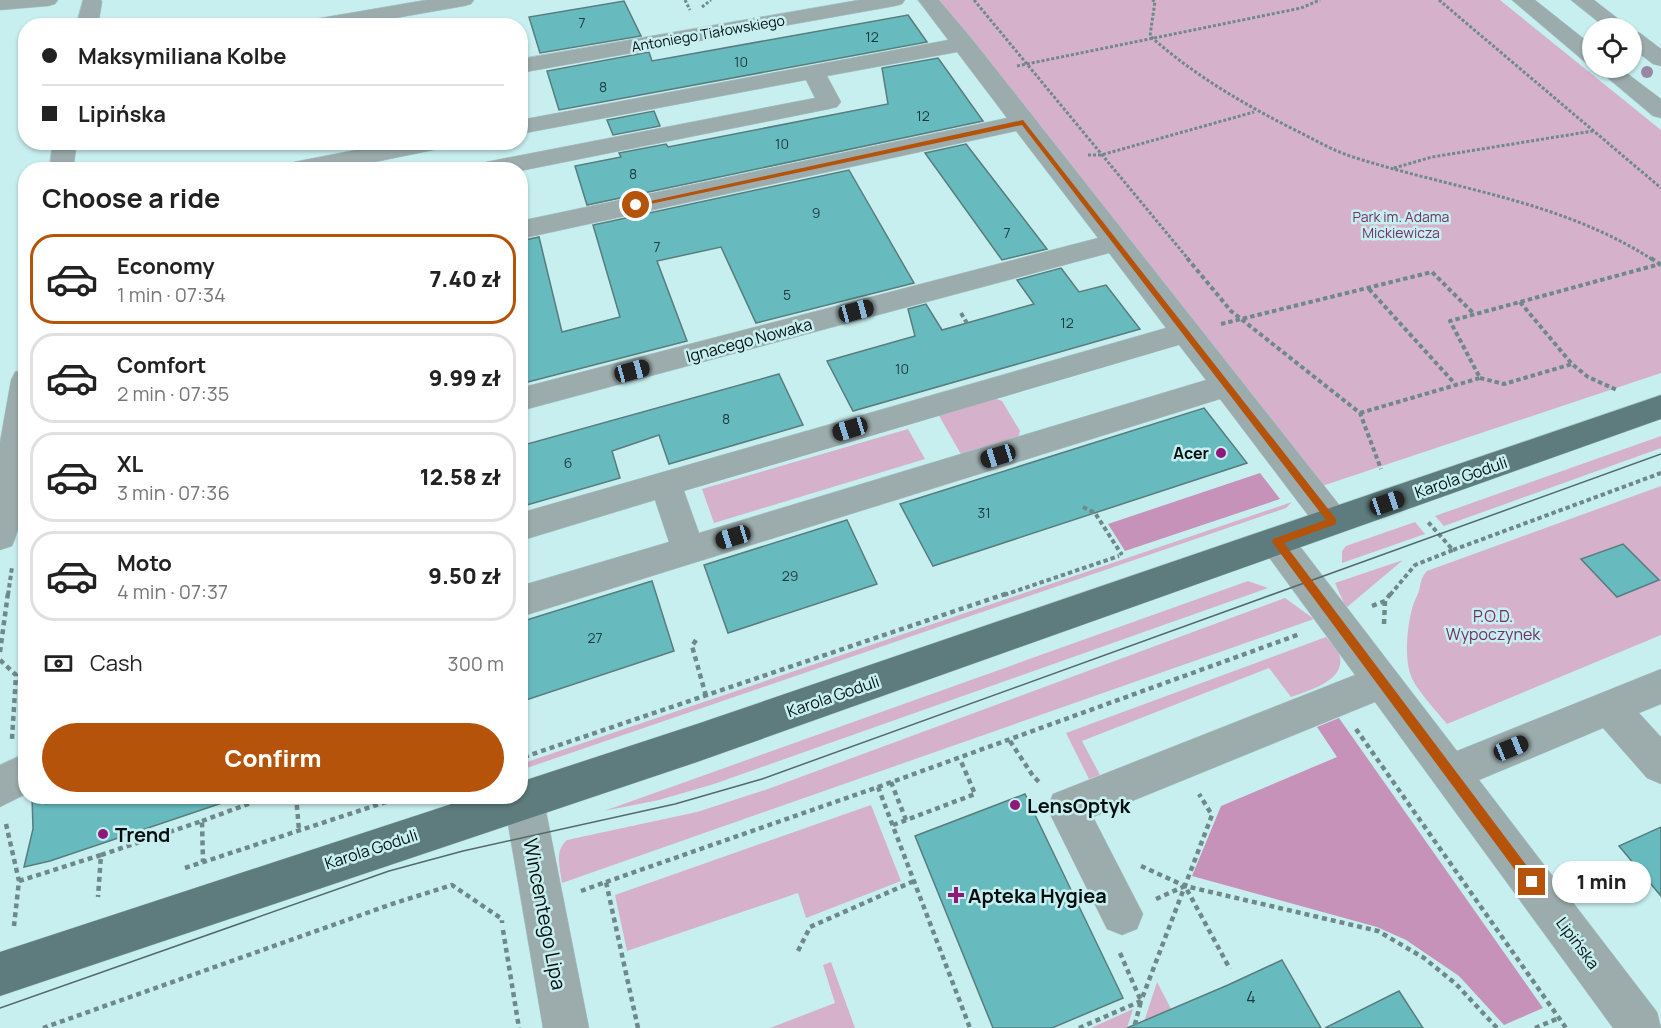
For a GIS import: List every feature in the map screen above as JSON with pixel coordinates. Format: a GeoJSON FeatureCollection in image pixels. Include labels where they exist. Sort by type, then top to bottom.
{"type":"FeatureCollection","features":[{"type":"Feature","properties":{"kind":"main road","name":"Karola Goduli"},"geometry":{"type":"LineString","coordinates":[[528,800],[1277,542],[1661,407]]}},
{"type":"Feature","properties":{"kind":"main road","name":"Karola Goduli"},"geometry":{"type":"LineString","coordinates":[[0,974],[474,806],[494,804]]}},
{"type":"Feature","properties":{"kind":"street"},"geometry":{"type":"LineString","coordinates":[[0,4],[48,0]]}},
{"type":"Feature","properties":{"kind":"street"},"geometry":{"type":"LineString","coordinates":[[357,18],[465,0]]}},
{"type":"Feature","properties":{"kind":"street","name":"Antoniego Tiałowskiego"},"geometry":{"type":"LineString","coordinates":[[528,65],[895,0]]}},
{"type":"Feature","properties":{"kind":"street"},"geometry":{"type":"LineString","coordinates":[[928,0],[1188,332],[1332,521]]}},
{"type":"Feature","properties":{"kind":"street"},"geometry":{"type":"LineString","coordinates":[[1522,0],[1582,48]]}},
{"type":"Feature","properties":{"kind":"street"},"geometry":{"type":"LineString","coordinates":[[1581,0],[1605,18]]}},
{"type":"Feature","properties":{"kind":"street"},"geometry":{"type":"LineString","coordinates":[[89,18],[94,1]]}},
{"type":"Feature","properties":{"kind":"street"},"geometry":{"type":"LineString","coordinates":[[528,125],[964,44]]}},
{"type":"Feature","properties":{"kind":"street"},"geometry":{"type":"LineString","coordinates":[[1642,45],[1661,59]]}},
{"type":"Feature","properties":{"kind":"street"},"geometry":{"type":"LineString","coordinates":[[526,162],[829,102],[813,72]]}},
{"type":"Feature","properties":{"kind":"street"},"geometry":{"type":"LineString","coordinates":[[1620,78],[1658,106]]}},
{"type":"Feature","properties":{"kind":"street"},"geometry":{"type":"LineString","coordinates":[[528,228],[1023,123]]}},
{"type":"Feature","properties":{"kind":"street"},"geometry":{"type":"LineString","coordinates":[[335,162],[397,150]]}},
{"type":"Feature","properties":{"kind":"street","name":"Ignacego Nowaka"},"geometry":{"type":"LineString","coordinates":[[528,398],[1117,242]]}},
{"type":"Feature","properties":{"kind":"street"},"geometry":{"type":"LineString","coordinates":[[528,525],[1188,332]]}},
{"type":"Feature","properties":{"kind":"street"},"geometry":{"type":"LineString","coordinates":[[528,600],[1228,385]]}},
{"type":"Feature","properties":{"kind":"street"},"geometry":{"type":"LineString","coordinates":[[10,542],[9,422],[18,400]]}},
{"type":"Feature","properties":{"kind":"street"},"geometry":{"type":"LineString","coordinates":[[666,484],[689,551]]}},
{"type":"Feature","properties":{"kind":"street","name":"Lipińska"},"geometry":{"type":"LineString","coordinates":[[1277,542],[1641,1028]]}},
{"type":"Feature","properties":{"kind":"street"},"geometry":{"type":"LineString","coordinates":[[1122,914],[1075,825],[1180,763],[1381,682]]}},
{"type":"Feature","properties":{"kind":"street"},"geometry":{"type":"LineString","coordinates":[[1449,772],[1661,686]]}},
{"type":"Feature","properties":{"kind":"street"},"geometry":{"type":"LineString","coordinates":[[1610,708],[1661,765]]}},
{"type":"Feature","properties":{"kind":"street"},"geometry":{"type":"LineString","coordinates":[[0,787],[18,777]]}},
{"type":"Feature","properties":{"kind":"street","name":"Wincentego Lipa"},"geometry":{"type":"LineString","coordinates":[[525,804],[566,1028]]}},
{"type":"Feature","properties":{"kind":"path"},"geometry":{"type":"LineString","coordinates":[[974,0],[1231,311],[1360,412],[1480,378],[1504,384],[1572,364]]}},
{"type":"Feature","properties":{"kind":"path"},"geometry":{"type":"LineString","coordinates":[[1152,0],[1155,1],[1150,36],[1189,71],[1255,111],[1351,156],[1394,169],[1544,206],[1590,226],[1650,256],[1660,264]]}},
{"type":"Feature","properties":{"kind":"path"},"geometry":{"type":"LineString","coordinates":[[985,72],[1301,8],[1320,0]]}},
{"type":"Feature","properties":{"kind":"path"},"geometry":{"type":"LineString","coordinates":[[1439,0],[1661,188]]}},
{"type":"Feature","properties":{"kind":"path"},"geometry":{"type":"LineString","coordinates":[[1049,155],[1101,155],[1255,111]]}},
{"type":"Feature","properties":{"kind":"path"},"geometry":{"type":"LineString","coordinates":[[1394,169],[1432,157],[1593,131]]}},
{"type":"Feature","properties":{"kind":"path"},"geometry":{"type":"LineString","coordinates":[[1480,378],[1450,321],[1660,264]]}},
{"type":"Feature","properties":{"kind":"path"},"geometry":{"type":"LineString","coordinates":[[1188,332],[1432,272],[1474,314]]}},
{"type":"Feature","properties":{"kind":"path"},"geometry":{"type":"LineString","coordinates":[[1368,289],[1456,385]]}},
{"type":"Feature","properties":{"kind":"path"},"geometry":{"type":"LineString","coordinates":[[1519,302],[1572,364],[1588,377],[1620,392]]}},
{"type":"Feature","properties":{"kind":"path"},"geometry":{"type":"LineString","coordinates":[[1453,550],[1661,472]]}},
{"type":"Feature","properties":{"kind":"path"},"geometry":{"type":"LineString","coordinates":[[1083,507],[1095,513],[1122,555]]}},
{"type":"Feature","properties":{"kind":"path"},"geometry":{"type":"LineString","coordinates":[[0,652],[10,542]]}},
{"type":"Feature","properties":{"kind":"path"},"geometry":{"type":"LineString","coordinates":[[528,755],[1133,552]]}},
{"type":"Feature","properties":{"kind":"path"},"geometry":{"type":"LineString","coordinates":[[543,904],[960,759],[1335,620]]}},
{"type":"Feature","properties":{"kind":"path"},"geometry":{"type":"LineString","coordinates":[[696,640],[692,646],[706,696]]}},
{"type":"Feature","properties":{"kind":"path"},"geometry":{"type":"LineString","coordinates":[[1337,701],[1566,1028]]}},
{"type":"Feature","properties":{"kind":"path"},"geometry":{"type":"LineString","coordinates":[[1010,741],[1033,776],[1075,825],[1185,886],[1378,931],[1424,958],[1456,984],[1497,1028]]}},
{"type":"Feature","properties":{"kind":"path"},"geometry":{"type":"LineString","coordinates":[[893,825],[975,794],[960,759]]}},
{"type":"Feature","properties":{"kind":"path"},"geometry":{"type":"LineString","coordinates":[[1134,1028],[1141,1000],[1212,815],[1180,763]]}},
{"type":"Feature","properties":{"kind":"path"},"geometry":{"type":"LineString","coordinates":[[891,782],[906,820]]}},
{"type":"Feature","properties":{"kind":"path"},"geometry":{"type":"LineString","coordinates":[[878,787],[970,1028]]}},
{"type":"Feature","properties":{"kind":"path"},"geometry":{"type":"LineString","coordinates":[[19,881],[247,804]]}},
{"type":"Feature","properties":{"kind":"path"},"geometry":{"type":"LineString","coordinates":[[296,804],[298,830]]}},
{"type":"Feature","properties":{"kind":"path"},"geometry":{"type":"LineString","coordinates":[[202,820],[203,862]]}},
{"type":"Feature","properties":{"kind":"path"},"geometry":{"type":"LineString","coordinates":[[98,897],[101,855]]}},
{"type":"Feature","properties":{"kind":"path"},"geometry":{"type":"LineString","coordinates":[[798,951],[810,927],[914,881]]}},
{"type":"Feature","properties":{"kind":"path"},"geometry":{"type":"LineString","coordinates":[[606,882],[638,1028]]}},
{"type":"Feature","properties":{"kind":"path"},"geometry":{"type":"LineString","coordinates":[[43,1028],[392,904],[452,885],[502,920],[519,1028]]}},
{"type":"Feature","properties":{"kind":"path"},"geometry":{"type":"LineString","coordinates":[[1141,1000],[1109,930],[1122,914],[1185,886]]}},
{"type":"Feature","properties":{"kind":"path"},"geometry":{"type":"LineString","coordinates":[[1185,886],[1230,969]]}},
{"type":"Feature","properties":{"kind":"path"},"geometry":{"type":"LineString","coordinates":[[1078,1028],[1141,1000]]}},
{"type":"Feature","properties":{"kind":"path"},"geometry":{"type":"LineString","coordinates":[[1535,1028],[1558,1018]]}},
{"type":"Feature","properties":{"kind":"green space","name":"Park im. Adama Mickiewicza"},"geometry":{"type":"Polygon","coordinates":[[[939,0],[1500,0],[1582,66],[1582,78],[1597,78],[1661,130],[1661,373],[1322,486],[939,0]]]}},
{"type":"Feature","properties":{"kind":"green space"},"geometry":{"type":"Polygon","coordinates":[[[991,397],[1002,401],[1020,431],[1018,438],[962,456],[938,414],[991,397]]]}},
{"type":"Feature","properties":{"kind":"green space"},"geometry":{"type":"Polygon","coordinates":[[[908,429],[925,459],[714,523],[702,489],[908,429]]]}},
{"type":"Feature","properties":{"kind":"green space"},"geometry":{"type":"Polygon","coordinates":[[[1661,436],[1661,448],[1444,526],[1435,516],[1661,436]]]}},
{"type":"Feature","properties":{"kind":"green space","name":"P.O.D. Wypoczynek"},"geometry":{"type":"Polygon","coordinates":[[[1661,486],[1661,635],[1447,724],[1417,687],[1411,676],[1407,658],[1411,613],[1421,581],[1427,571],[1661,486]]]}},
{"type":"Feature","properties":{"kind":"green space"},"geometry":{"type":"Polygon","coordinates":[[[1292,502],[1286,508],[528,768],[528,762],[1292,502]]]}},
{"type":"Feature","properties":{"kind":"green space"},"geometry":{"type":"Polygon","coordinates":[[[1415,522],[1425,534],[1342,563],[1342,551],[1346,546],[1415,522]]]}},
{"type":"Feature","properties":{"kind":"green space"},"geometry":{"type":"Polygon","coordinates":[[[1403,560],[1346,608],[1335,583],[1403,560]]]}},
{"type":"Feature","properties":{"kind":"green space"},"geometry":{"type":"Polygon","coordinates":[[[1248,581],[1268,588],[714,784],[659,800],[604,811],[1248,581]]]}},
{"type":"Feature","properties":{"kind":"green space"},"geometry":{"type":"Polygon","coordinates":[[[1285,598],[1314,619],[562,883],[559,854],[567,840],[697,812],[768,789],[1285,598]]]}},
{"type":"Feature","properties":{"kind":"green space"},"geometry":{"type":"Polygon","coordinates":[[[1326,637],[1338,652],[1340,665],[1337,673],[1323,684],[1291,697],[1269,668],[1082,741],[1100,775],[1089,779],[1066,733],[1326,637]]]}},
{"type":"Feature","properties":{"kind":"green space"},"geometry":{"type":"Polygon","coordinates":[[[871,805],[901,881],[806,918],[798,893],[627,951],[615,895],[871,805]]]}},
{"type":"Feature","properties":{"kind":"green space"},"geometry":{"type":"Polygon","coordinates":[[[831,962],[855,1028],[770,1028],[835,1003],[823,965],[831,962]]]}},
{"type":"Feature","properties":{"kind":"green space"},"geometry":{"type":"Polygon","coordinates":[[[1157,982],[1181,1028],[1142,1028],[1157,982]]]}},
{"type":"Feature","properties":{"kind":"green space"},"geometry":{"type":"Polygon","coordinates":[[[1133,1009],[1127,1028],[1091,1028],[1133,1009]]]}},
{"type":"Feature","properties":{"kind":"shaded area"},"geometry":{"type":"Polygon","coordinates":[[[1260,473],[1280,499],[1125,551],[1108,524],[1260,473]]]}},
{"type":"Feature","properties":{"kind":"shaded area"},"geometry":{"type":"Polygon","coordinates":[[[1339,718],[1543,1008],[1504,1025],[1459,976],[1406,940],[1377,927],[1192,876],[1221,806],[1337,757],[1317,727],[1339,718]]]}},
{"type":"Feature","properties":{"kind":"building"},"geometry":{"type":"Polygon","coordinates":[[[624,1],[641,36],[540,53],[529,17],[624,1]]]}},
{"type":"Feature","properties":{"kind":"building"},"geometry":{"type":"Polygon","coordinates":[[[908,15],[927,42],[559,110],[547,71],[649,52],[652,61],[908,15]]]}},
{"type":"Feature","properties":{"kind":"building"},"geometry":{"type":"Polygon","coordinates":[[[938,58],[983,121],[587,205],[575,166],[621,157],[619,153],[666,144],[668,147],[888,104],[882,68],[938,58]]]}},
{"type":"Feature","properties":{"kind":"building"},"geometry":{"type":"Polygon","coordinates":[[[654,111],[660,126],[613,135],[607,120],[654,111]]]}},
{"type":"Feature","properties":{"kind":"building"},"geometry":{"type":"Polygon","coordinates":[[[966,144],[1047,249],[1002,260],[925,153],[966,144]]]}},
{"type":"Feature","properties":{"kind":"building"},"geometry":{"type":"Polygon","coordinates":[[[849,170],[914,283],[756,323],[721,247],[657,261],[687,341],[528,382],[528,239],[539,237],[562,332],[620,317],[593,225],[849,170]]]}},
{"type":"Feature","properties":{"kind":"building"},"geometry":{"type":"Polygon","coordinates":[[[1061,268],[1079,292],[1106,285],[1140,329],[853,411],[827,361],[915,336],[908,309],[926,304],[942,330],[1034,304],[1017,280],[1061,268]]]}},
{"type":"Feature","properties":{"kind":"building"},"geometry":{"type":"Polygon","coordinates":[[[779,374],[803,425],[669,464],[659,435],[612,451],[620,478],[528,505],[528,444],[779,374]]]}},
{"type":"Feature","properties":{"kind":"building"},"geometry":{"type":"Polygon","coordinates":[[[1204,408],[1247,463],[933,566],[900,504],[1204,408]]]}},
{"type":"Feature","properties":{"kind":"building"},"geometry":{"type":"Polygon","coordinates":[[[847,520],[877,584],[728,633],[704,565],[847,520]]]}},
{"type":"Feature","properties":{"kind":"building"},"geometry":{"type":"Polygon","coordinates":[[[1623,544],[1659,580],[1617,597],[1581,559],[1623,544]]]}},
{"type":"Feature","properties":{"kind":"building"},"geometry":{"type":"Polygon","coordinates":[[[652,581],[674,651],[528,699],[528,620],[652,581]]]}},
{"type":"Feature","properties":{"kind":"building"},"geometry":{"type":"Polygon","coordinates":[[[1025,794],[1123,998],[1052,1028],[993,1028],[915,836],[1025,794]]]}},
{"type":"Feature","properties":{"kind":"building"},"geometry":{"type":"Polygon","coordinates":[[[32,804],[219,804],[50,861],[24,867],[33,829],[32,804]]]}},
{"type":"Feature","properties":{"kind":"building"},"geometry":{"type":"Polygon","coordinates":[[[1661,827],[1661,896],[1619,846],[1661,827]]]}},
{"type":"Feature","properties":{"kind":"building"},"geometry":{"type":"Polygon","coordinates":[[[1282,960],[1321,1028],[1127,1028],[1228,985],[1282,960]]]}},
{"type":"Feature","properties":{"kind":"building"},"geometry":{"type":"Polygon","coordinates":[[[1399,991],[1423,1028],[1325,1028],[1399,991]]]}},
{"type":"Feature","properties":{"kind":"tram line"},"geometry":{"type":"LineString","coordinates":[[0,1008],[389,871],[463,851],[675,804],[762,779],[1661,454]]}},
{"type":"Feature","properties":{"kind":"place","name":"Acer"},"geometry":{"type":"Point","coordinates":[1221,453]}},
{"type":"Feature","properties":{"kind":"place","name":"LensOptyk"},"geometry":{"type":"Point","coordinates":[1015,805]}},
{"type":"Feature","properties":{"kind":"place","name":"Trend"},"geometry":{"type":"Point","coordinates":[103,834]}},
{"type":"Feature","properties":{"kind":"place","name":"Apteka Hygiea"},"geometry":{"type":"Point","coordinates":[956,895]}},
{"type":"Feature","properties":{"kind":"route"},"geometry":{"type":"LineString","coordinates":[[636,205],[1023,123],[1188,332],[1332,521],[1277,542],[1532,882]]}}]}
